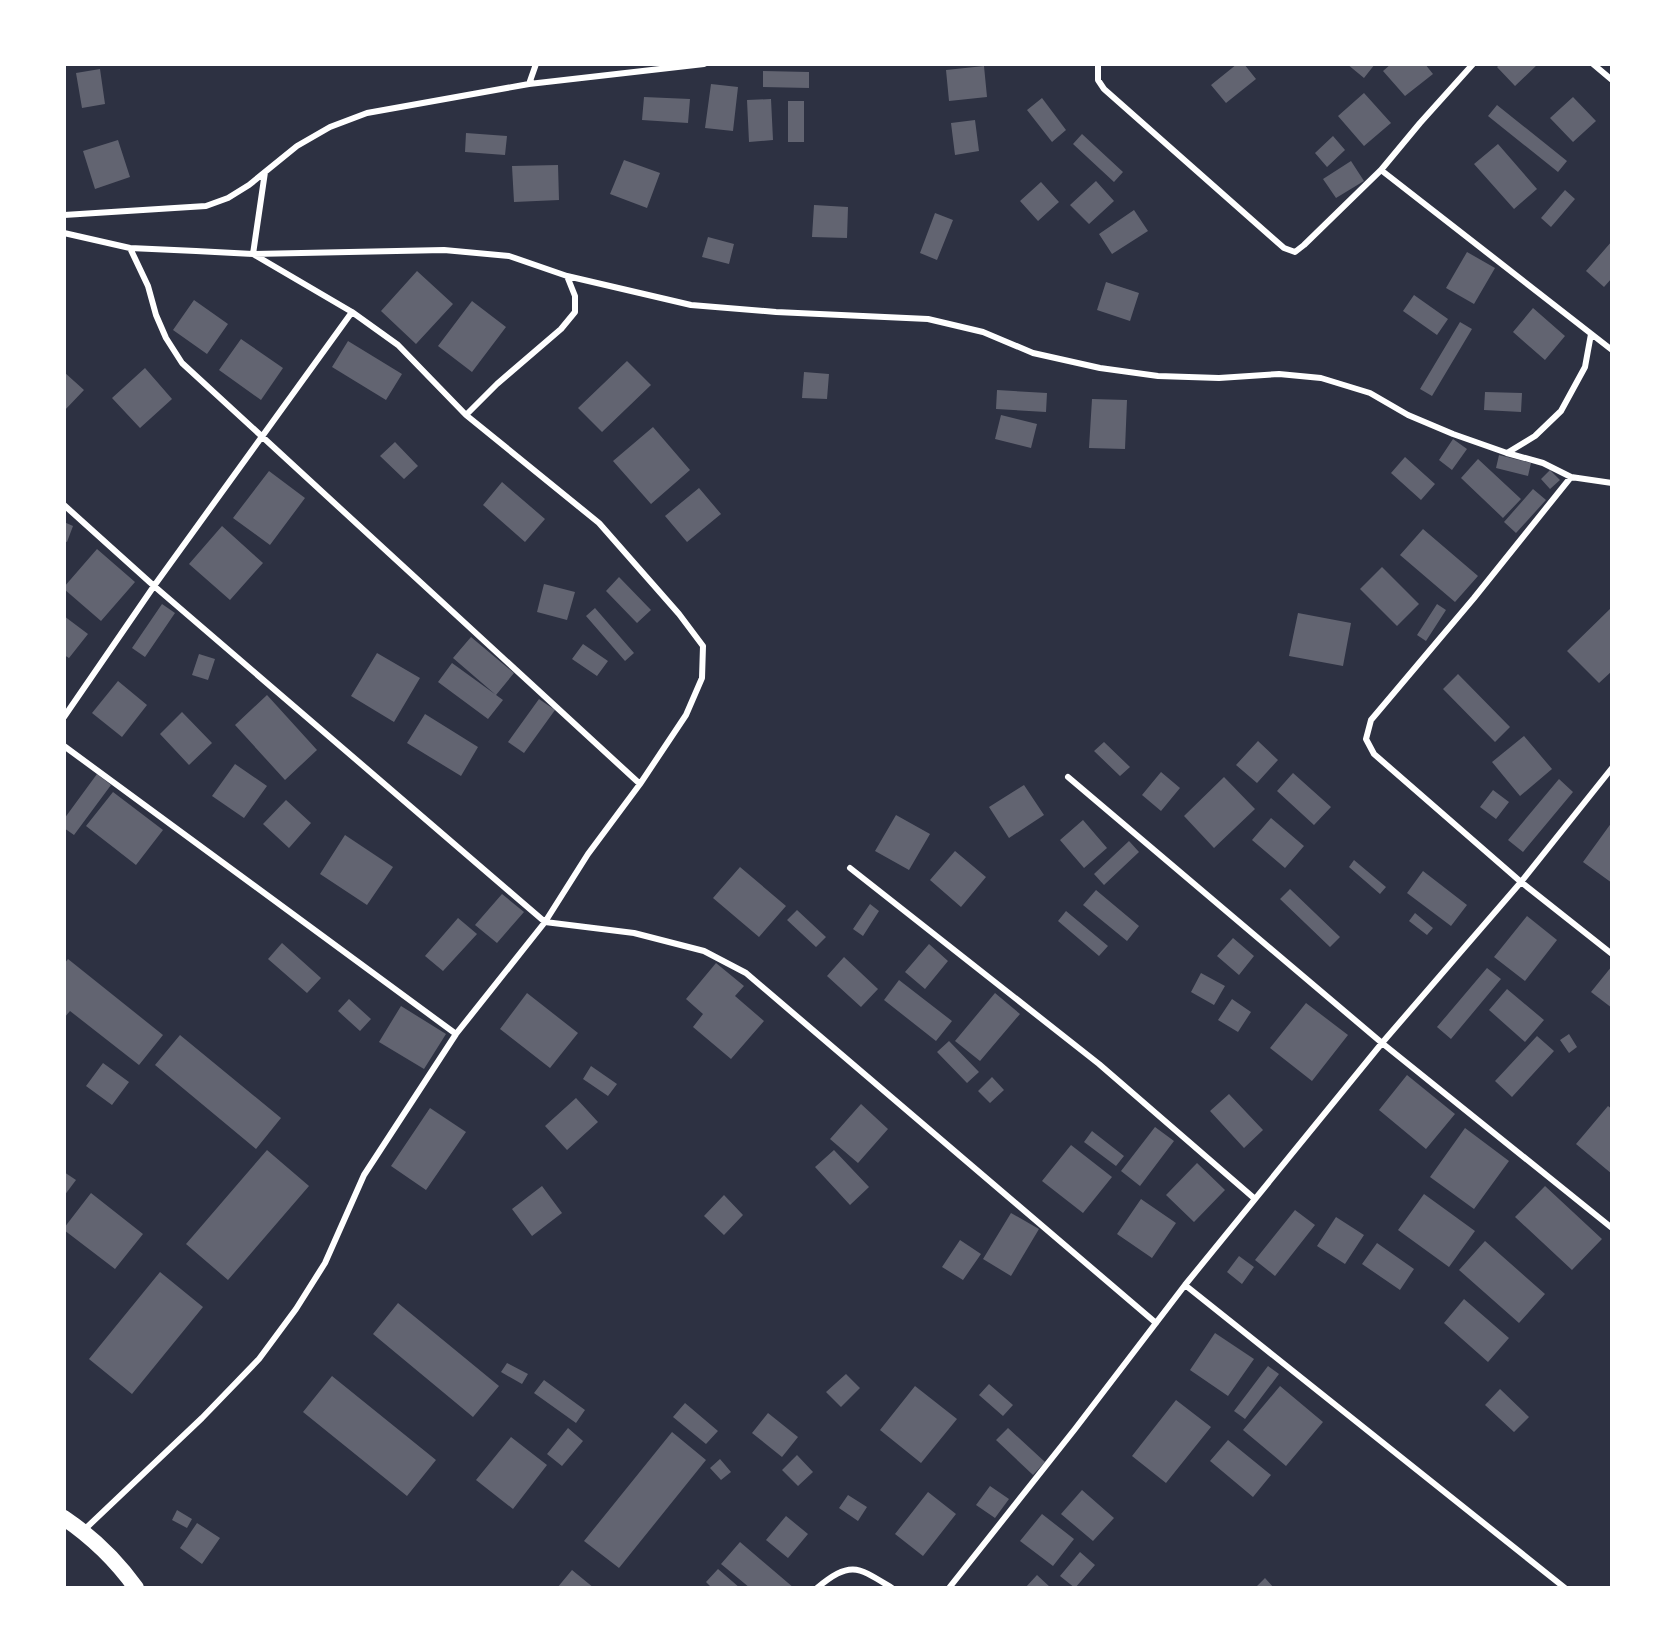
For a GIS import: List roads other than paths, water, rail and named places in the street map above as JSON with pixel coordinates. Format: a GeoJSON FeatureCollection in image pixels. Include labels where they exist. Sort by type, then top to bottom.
{"type":"FeatureCollection","features":[{"type":"Feature","properties":{"kind":"highway"},"geometry":{"type":"LineString","coordinates":[[64,1518],[83,1531],[122,1568],[136,1587]]}},
{"type":"Feature","properties":{"kind":"street"},"geometry":{"type":"LineString","coordinates":[[529,84],[536,64]]}},
{"type":"Feature","properties":{"kind":"street"},"geometry":{"type":"LineString","coordinates":[[64,214],[206,206],[228,198],[305,142],[330,127],[367,113],[529,84],[704,64]]}},
{"type":"Feature","properties":{"kind":"street"},"geometry":{"type":"LineString","coordinates":[[1098,64],[1098,80],[1104,89],[1284,248],[1294,252],[1381,170],[1473,64]]}},
{"type":"Feature","properties":{"kind":"street"},"geometry":{"type":"LineString","coordinates":[[1593,64],[1611,80]]}},
{"type":"Feature","properties":{"kind":"street"},"geometry":{"type":"LineString","coordinates":[[1381,170],[1611,350]]}},
{"type":"Feature","properties":{"kind":"street"},"geometry":{"type":"LineString","coordinates":[[253,254],[265,172]]}},
{"type":"Feature","properties":{"kind":"street"},"geometry":{"type":"LineString","coordinates":[[64,233],[130,248],[253,254],[444,250],[509,256],[567,276],[691,305],[776,312],[928,319],[983,332],[1033,353],[1100,368],[1158,376],[1219,378],[1279,374],[1321,378],[1370,393],[1408,415],[1507,453],[1543,464],[1571,477],[1611,483]]}},
{"type":"Feature","properties":{"kind":"street"},"geometry":{"type":"LineString","coordinates":[[130,248],[148,286],[156,315],[166,338],[182,363],[640,784]]}},
{"type":"Feature","properties":{"kind":"street"},"geometry":{"type":"LineString","coordinates":[[83,1531],[202,1418],[265,1350],[296,1309],[325,1263],[364,1175],[456,1034],[544,922],[588,854],[640,784],[686,715],[702,678],[703,646],[679,614],[599,523],[466,415],[398,345],[352,312],[253,254]]}},
{"type":"Feature","properties":{"kind":"street"},"geometry":{"type":"LineString","coordinates":[[466,415],[497,384],[561,329],[575,312],[575,296],[567,276]]}},
{"type":"Feature","properties":{"kind":"street"},"geometry":{"type":"LineString","coordinates":[[64,717],[154,586],[352,312]]}},
{"type":"Feature","properties":{"kind":"street"},"geometry":{"type":"LineString","coordinates":[[1507,453],[1535,436],[1561,411],[1585,367],[1591,334]]}},
{"type":"Feature","properties":{"kind":"street"},"geometry":{"type":"LineString","coordinates":[[1571,477],[1474,598],[1371,720],[1366,739],[1374,754],[1521,882],[1611,954]]}},
{"type":"Feature","properties":{"kind":"street"},"geometry":{"type":"LineString","coordinates":[[64,505],[154,586],[544,922],[634,933],[704,951],[746,973],[1156,1323]]}},
{"type":"Feature","properties":{"kind":"street"},"geometry":{"type":"LineString","coordinates":[[64,746],[456,1034]]}},
{"type":"Feature","properties":{"kind":"street"},"geometry":{"type":"LineString","coordinates":[[949,1587],[1075,1430],[1185,1285],[1382,1043],[1521,882],[1611,768]]}},
{"type":"Feature","properties":{"kind":"street"},"geometry":{"type":"LineString","coordinates":[[1068,777],[1382,1043],[1611,1228]]}},
{"type":"Feature","properties":{"kind":"street"},"geometry":{"type":"LineString","coordinates":[[850,868],[1099,1064],[1255,1199]]}},
{"type":"Feature","properties":{"kind":"street"},"geometry":{"type":"LineString","coordinates":[[1185,1285],[1565,1587]]}},
{"type":"Feature","properties":{"kind":"street"},"geometry":{"type":"LineString","coordinates":[[817,1587],[846,1569],[861,1569],[892,1587]]}}]}
